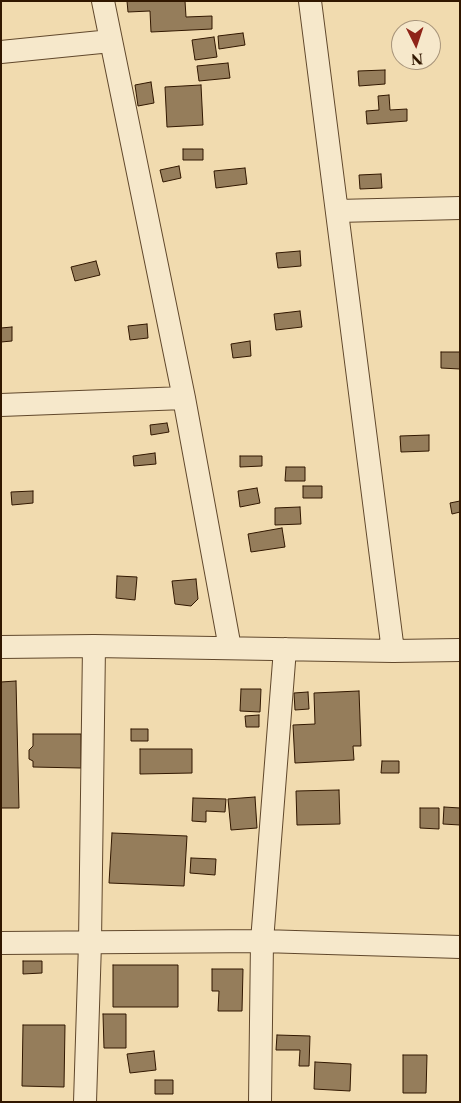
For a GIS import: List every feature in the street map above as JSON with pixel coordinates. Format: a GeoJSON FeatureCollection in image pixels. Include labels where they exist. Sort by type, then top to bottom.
{"type":"FeatureCollection","features":[{"type":"Feature","properties":{"kind":"street"},"geometry":{"type":"LineString","coordinates":[[103,1],[184,398],[230,648]]}},
{"type":"Feature","properties":{"kind":"street"},"geometry":{"type":"LineString","coordinates":[[310,1],[393,651]]}},
{"type":"Feature","properties":{"kind":"street"},"geometry":{"type":"LineString","coordinates":[[1,52],[111,41]]}},
{"type":"Feature","properties":{"kind":"street"},"geometry":{"type":"LineString","coordinates":[[337,211],[460,208]]}},
{"type":"Feature","properties":{"kind":"street"},"geometry":{"type":"LineString","coordinates":[[1,405],[184,398]]}},
{"type":"Feature","properties":{"kind":"street"},"geometry":{"type":"LineString","coordinates":[[1,647],[94,646],[393,651],[460,650]]}},
{"type":"Feature","properties":{"kind":"street"},"geometry":{"type":"LineString","coordinates":[[85,1102],[90,943],[94,646]]}},
{"type":"Feature","properties":{"kind":"street"},"geometry":{"type":"LineString","coordinates":[[260,1102],[262,941],[285,649]]}},
{"type":"Feature","properties":{"kind":"street"},"geometry":{"type":"LineString","coordinates":[[1,943],[262,941],[460,947]]}},
{"type":"Feature","properties":{"kind":"building"},"geometry":{"type":"Polygon","coordinates":[[[127,1],[185,1],[186,17],[212,16],[212,29],[151,32],[150,11],[128,12],[127,1]]]}},
{"type":"Feature","properties":{"kind":"building"},"geometry":{"type":"Polygon","coordinates":[[[243,33],[245,45],[219,49],[218,36],[243,33]]]}},
{"type":"Feature","properties":{"kind":"building"},"geometry":{"type":"Polygon","coordinates":[[[214,37],[217,57],[195,60],[192,40],[214,37]]]}},
{"type":"Feature","properties":{"kind":"building"},"geometry":{"type":"Polygon","coordinates":[[[228,63],[230,78],[199,81],[197,66],[228,63]]]}},
{"type":"Feature","properties":{"kind":"building"},"geometry":{"type":"Polygon","coordinates":[[[385,70],[385,84],[359,86],[358,71],[385,70]]]}},
{"type":"Feature","properties":{"kind":"building"},"geometry":{"type":"Polygon","coordinates":[[[151,82],[154,103],[138,106],[135,85],[151,82]]]}},
{"type":"Feature","properties":{"kind":"building"},"geometry":{"type":"Polygon","coordinates":[[[201,85],[203,125],[167,127],[165,87],[201,85]]]}},
{"type":"Feature","properties":{"kind":"building"},"geometry":{"type":"Polygon","coordinates":[[[389,95],[390,110],[407,109],[407,121],[367,124],[366,111],[379,110],[378,96],[389,95]]]}},
{"type":"Feature","properties":{"kind":"building"},"geometry":{"type":"Polygon","coordinates":[[[183,149],[203,149],[203,160],[183,160],[183,149]]]}},
{"type":"Feature","properties":{"kind":"building"},"geometry":{"type":"Polygon","coordinates":[[[179,166],[181,178],[163,182],[160,170],[179,166]]]}},
{"type":"Feature","properties":{"kind":"building"},"geometry":{"type":"Polygon","coordinates":[[[245,168],[247,184],[216,188],[214,171],[245,168]]]}},
{"type":"Feature","properties":{"kind":"building"},"geometry":{"type":"Polygon","coordinates":[[[381,174],[382,188],[360,189],[359,175],[381,174]]]}},
{"type":"Feature","properties":{"kind":"building"},"geometry":{"type":"Polygon","coordinates":[[[300,251],[301,266],[278,268],[276,253],[300,251]]]}},
{"type":"Feature","properties":{"kind":"building"},"geometry":{"type":"Polygon","coordinates":[[[96,261],[100,275],[75,281],[71,267],[96,261]]]}},
{"type":"Feature","properties":{"kind":"building"},"geometry":{"type":"Polygon","coordinates":[[[300,311],[302,327],[276,330],[274,314],[300,311]]]}},
{"type":"Feature","properties":{"kind":"building"},"geometry":{"type":"Polygon","coordinates":[[[147,324],[148,338],[130,340],[128,326],[147,324]]]}},
{"type":"Feature","properties":{"kind":"building"},"geometry":{"type":"Polygon","coordinates":[[[12,327],[12,341],[1,342],[1,328],[12,327]]]}},
{"type":"Feature","properties":{"kind":"building"},"geometry":{"type":"Polygon","coordinates":[[[250,341],[251,356],[233,358],[231,344],[250,341]]]}},
{"type":"Feature","properties":{"kind":"building"},"geometry":{"type":"Polygon","coordinates":[[[441,352],[460,352],[460,369],[441,368],[441,352]]]}},
{"type":"Feature","properties":{"kind":"building"},"geometry":{"type":"Polygon","coordinates":[[[167,423],[169,432],[151,435],[150,425],[167,423]]]}},
{"type":"Feature","properties":{"kind":"building"},"geometry":{"type":"Polygon","coordinates":[[[429,435],[429,451],[401,452],[400,436],[429,435]]]}},
{"type":"Feature","properties":{"kind":"building"},"geometry":{"type":"Polygon","coordinates":[[[155,453],[156,464],[134,466],[133,456],[155,453]]]}},
{"type":"Feature","properties":{"kind":"building"},"geometry":{"type":"Polygon","coordinates":[[[240,456],[262,456],[262,466],[240,467],[240,456]]]}},
{"type":"Feature","properties":{"kind":"building"},"geometry":{"type":"Polygon","coordinates":[[[286,467],[305,467],[305,481],[285,481],[286,467]]]}},
{"type":"Feature","properties":{"kind":"building"},"geometry":{"type":"Polygon","coordinates":[[[303,486],[322,486],[322,498],[303,498],[303,486]]]}},
{"type":"Feature","properties":{"kind":"building"},"geometry":{"type":"Polygon","coordinates":[[[257,488],[260,503],[240,507],[238,491],[257,488]]]}},
{"type":"Feature","properties":{"kind":"building"},"geometry":{"type":"Polygon","coordinates":[[[33,491],[33,503],[12,505],[11,492],[33,491]]]}},
{"type":"Feature","properties":{"kind":"building"},"geometry":{"type":"Polygon","coordinates":[[[460,501],[460,512],[452,514],[450,503],[460,501]]]}},
{"type":"Feature","properties":{"kind":"building"},"geometry":{"type":"Polygon","coordinates":[[[300,507],[301,524],[275,525],[275,508],[300,507]]]}},
{"type":"Feature","properties":{"kind":"building"},"geometry":{"type":"Polygon","coordinates":[[[282,528],[285,547],[251,552],[248,534],[282,528]]]}},
{"type":"Feature","properties":{"kind":"building"},"geometry":{"type":"Polygon","coordinates":[[[117,576],[137,577],[135,600],[116,598],[117,576]]]}},
{"type":"Feature","properties":{"kind":"building"},"geometry":{"type":"Polygon","coordinates":[[[196,579],[198,599],[191,606],[175,604],[172,581],[196,579]]]}},
{"type":"Feature","properties":{"kind":"building"},"geometry":{"type":"Polygon","coordinates":[[[16,681],[19,808],[1,808],[1,682],[16,681]]]}},
{"type":"Feature","properties":{"kind":"building"},"geometry":{"type":"Polygon","coordinates":[[[241,689],[261,689],[260,712],[240,711],[241,689]]]}},
{"type":"Feature","properties":{"kind":"building"},"geometry":{"type":"Polygon","coordinates":[[[359,691],[361,746],[353,746],[354,760],[295,763],[293,725],[315,724],[314,693],[359,691]]]}},
{"type":"Feature","properties":{"kind":"building"},"geometry":{"type":"Polygon","coordinates":[[[308,692],[309,709],[295,710],[294,693],[308,692]]]}},
{"type":"Feature","properties":{"kind":"building"},"geometry":{"type":"Polygon","coordinates":[[[259,715],[259,727],[246,727],[245,716],[259,715]]]}},
{"type":"Feature","properties":{"kind":"building"},"geometry":{"type":"Polygon","coordinates":[[[131,729],[148,729],[148,741],[131,741],[131,729]]]}},
{"type":"Feature","properties":{"kind":"building"},"geometry":{"type":"Polygon","coordinates":[[[33,734],[81,734],[81,768],[33,767],[33,761],[29,759],[29,750],[33,746],[33,734]]]}},
{"type":"Feature","properties":{"kind":"building"},"geometry":{"type":"Polygon","coordinates":[[[140,749],[192,749],[192,773],[140,774],[140,749]]]}},
{"type":"Feature","properties":{"kind":"building"},"geometry":{"type":"Polygon","coordinates":[[[382,761],[399,761],[399,773],[381,773],[382,761]]]}},
{"type":"Feature","properties":{"kind":"building"},"geometry":{"type":"Polygon","coordinates":[[[339,790],[340,824],[297,825],[296,791],[339,790]]]}},
{"type":"Feature","properties":{"kind":"building"},"geometry":{"type":"Polygon","coordinates":[[[255,797],[257,828],[231,830],[228,799],[255,797]]]}},
{"type":"Feature","properties":{"kind":"building"},"geometry":{"type":"Polygon","coordinates":[[[193,798],[226,799],[225,812],[206,811],[206,822],[192,821],[193,798]]]}},
{"type":"Feature","properties":{"kind":"building"},"geometry":{"type":"Polygon","coordinates":[[[444,807],[460,808],[460,825],[443,824],[444,807]]]}},
{"type":"Feature","properties":{"kind":"building"},"geometry":{"type":"Polygon","coordinates":[[[420,808],[439,808],[439,829],[420,828],[420,808]]]}},
{"type":"Feature","properties":{"kind":"building"},"geometry":{"type":"Polygon","coordinates":[[[112,833],[187,836],[184,886],[109,883],[112,833]]]}},
{"type":"Feature","properties":{"kind":"building"},"geometry":{"type":"Polygon","coordinates":[[[191,858],[216,859],[215,875],[190,873],[191,858]]]}},
{"type":"Feature","properties":{"kind":"building"},"geometry":{"type":"Polygon","coordinates":[[[23,961],[42,961],[42,973],[23,974],[23,961]]]}},
{"type":"Feature","properties":{"kind":"building"},"geometry":{"type":"Polygon","coordinates":[[[113,965],[178,965],[178,1007],[113,1007],[113,965]]]}},
{"type":"Feature","properties":{"kind":"building"},"geometry":{"type":"Polygon","coordinates":[[[212,969],[243,969],[242,1011],[218,1011],[219,991],[212,991],[212,969]]]}},
{"type":"Feature","properties":{"kind":"building"},"geometry":{"type":"Polygon","coordinates":[[[103,1014],[126,1014],[126,1048],[104,1048],[103,1014]]]}},
{"type":"Feature","properties":{"kind":"building"},"geometry":{"type":"Polygon","coordinates":[[[23,1025],[65,1025],[64,1087],[22,1086],[23,1025]]]}},
{"type":"Feature","properties":{"kind":"building"},"geometry":{"type":"Polygon","coordinates":[[[277,1035],[310,1036],[309,1066],[299,1066],[300,1050],[276,1050],[277,1035]]]}},
{"type":"Feature","properties":{"kind":"building"},"geometry":{"type":"Polygon","coordinates":[[[154,1051],[156,1070],[130,1073],[127,1054],[154,1051]]]}},
{"type":"Feature","properties":{"kind":"building"},"geometry":{"type":"Polygon","coordinates":[[[403,1055],[427,1055],[426,1093],[403,1093],[403,1055]]]}},
{"type":"Feature","properties":{"kind":"building"},"geometry":{"type":"Polygon","coordinates":[[[315,1062],[351,1064],[350,1091],[314,1089],[315,1062]]]}},
{"type":"Feature","properties":{"kind":"building"},"geometry":{"type":"Polygon","coordinates":[[[155,1080],[173,1080],[173,1094],[155,1094],[155,1080]]]}}]}
